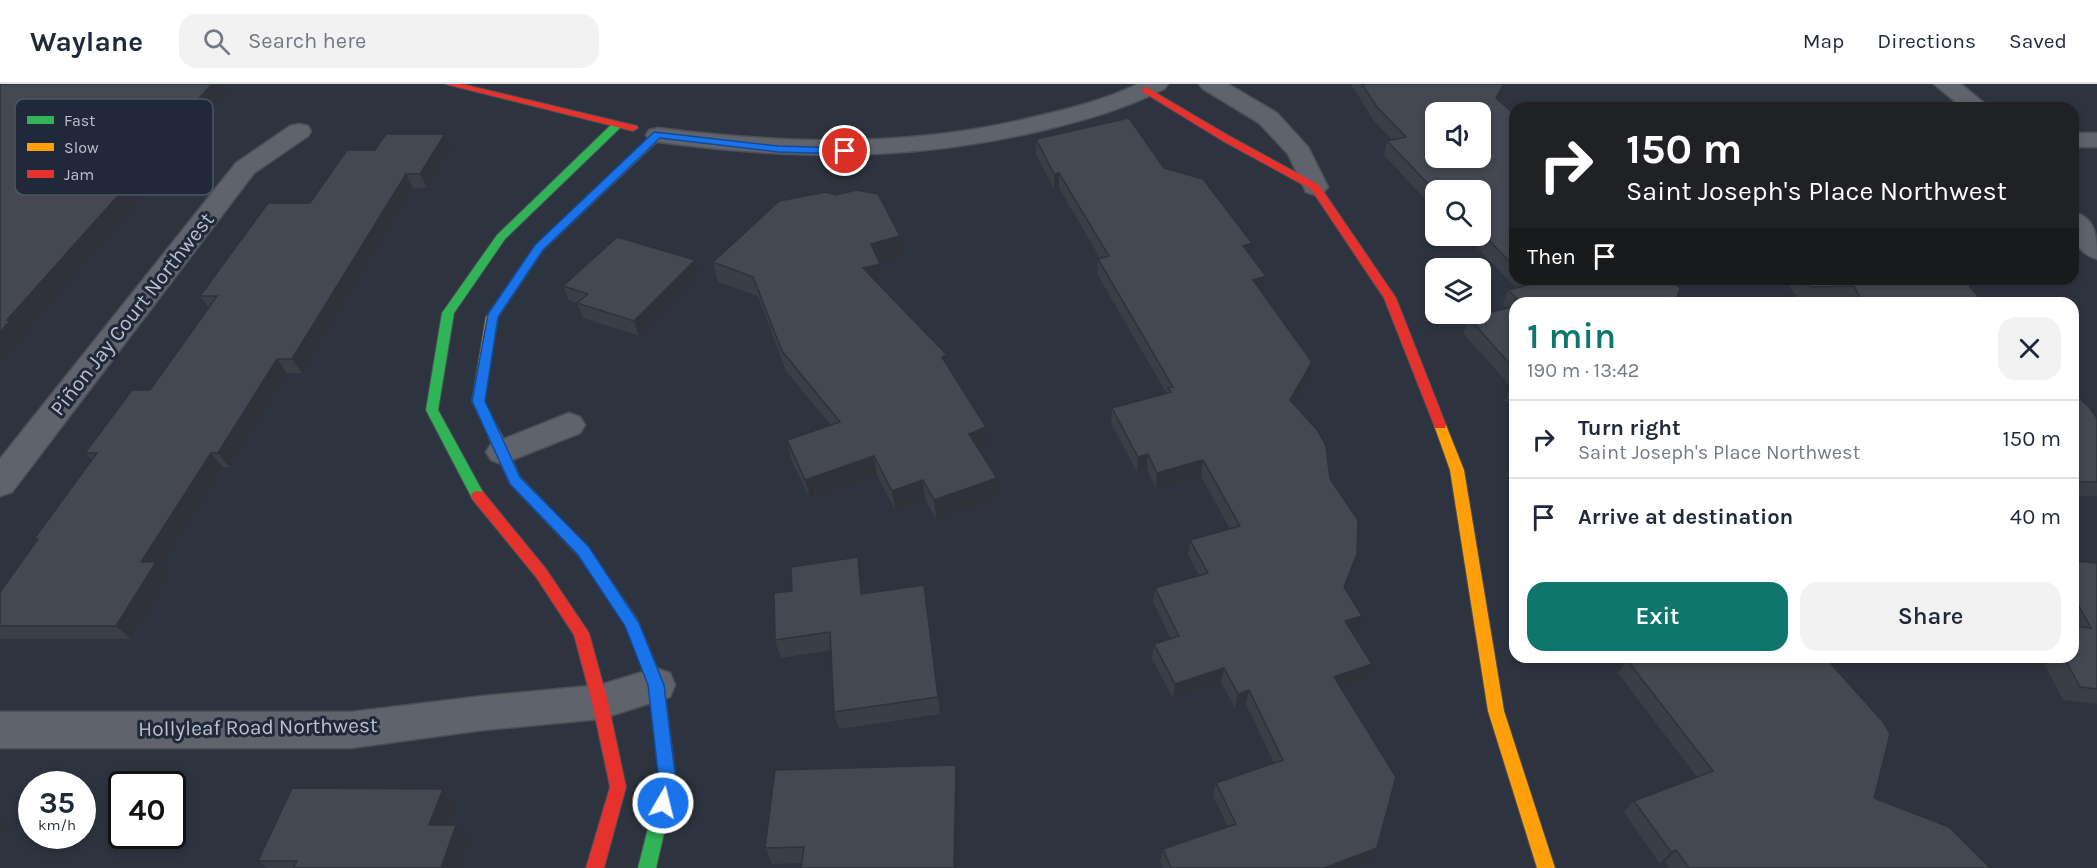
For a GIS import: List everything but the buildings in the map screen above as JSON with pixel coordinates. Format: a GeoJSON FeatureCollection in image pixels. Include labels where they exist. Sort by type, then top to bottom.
{"type":"FeatureCollection","features":[{"type":"Feature","properties":{"kind":"street"},"geometry":{"type":"LineString","coordinates":[[450,84],[658,135],[778,149],[845,151],[928,145],[1013,131],[1111,104],[1151,87],[1227,139],[1315,187]]}},
{"type":"Feature","properties":{"kind":"street"},"geometry":{"type":"LineString","coordinates":[[1211,84],[1268,118],[1299,152],[1315,187],[1390,298],[1457,470],[1496,711],[1546,868]]}},
{"type":"Feature","properties":{"kind":"street"},"geometry":{"type":"LineString","coordinates":[[1946,84],[1970,102]]}},
{"type":"Feature","properties":{"kind":"street"},"geometry":{"type":"LineString","coordinates":[[595,868],[618,787],[600,702],[581,633],[541,573],[474,492],[432,410],[448,313],[501,237],[617,124]]}},
{"type":"Feature","properties":{"kind":"street","name":"Piñon Jay Court Northwest"},"geometry":{"type":"LineString","coordinates":[[0,483],[245,168],[299,131]]}},
{"type":"Feature","properties":{"kind":"street"},"geometry":{"type":"LineString","coordinates":[[647,868],[668,781],[656,685],[632,623],[584,551],[515,480],[478,401],[492,317],[539,248],[658,135]]}},
{"type":"Feature","properties":{"kind":"street"},"geometry":{"type":"LineString","coordinates":[[2079,140],[2097,140]]}},
{"type":"Feature","properties":{"kind":"street"},"geometry":{"type":"LineString","coordinates":[[2079,228],[2097,250]]}},
{"type":"Feature","properties":{"kind":"street"},"geometry":{"type":"LineString","coordinates":[[502,452],[569,425]]}},
{"type":"Feature","properties":{"kind":"street","name":"Hollyleaf Road Northwest"},"geometry":{"type":"LineString","coordinates":[[0,730],[351,730],[483,713],[600,702],[656,685]]}},
{"type":"Feature","properties":{"kind":"traffic: fast"},"geometry":{"type":"LineString","coordinates":[[478,496],[432,410],[448,313],[501,237],[617,125]]}},
{"type":"Feature","properties":{"kind":"traffic: fast"},"geometry":{"type":"LineString","coordinates":[[495,436],[515,480],[583,551],[632,623],[656,685],[668,781],[647,868]]}},
{"type":"Feature","properties":{"kind":"traffic: slow"},"geometry":{"type":"LineString","coordinates":[[495,436],[478,401],[492,317],[539,248],[658,135]]}},
{"type":"Feature","properties":{"kind":"traffic: slow"},"geometry":{"type":"LineString","coordinates":[[1440,425],[1457,470],[1496,711],[1546,868]]}},
{"type":"Feature","properties":{"kind":"traffic: jam"},"geometry":{"type":"LineString","coordinates":[[450,84],[633,128]]}},
{"type":"Feature","properties":{"kind":"traffic: jam"},"geometry":{"type":"LineString","coordinates":[[1146,90],[1227,139],[1315,187],[1390,298],[1440,425]]}},
{"type":"Feature","properties":{"kind":"traffic: jam"},"geometry":{"type":"LineString","coordinates":[[478,496],[541,573],[581,633],[600,702],[618,787],[595,868]]}},
{"type":"Feature","properties":{"kind":"route"},"geometry":{"type":"LineString","coordinates":[[663,803],[668,781],[656,685],[632,623],[584,551],[515,480],[478,401],[492,317],[539,248],[658,135],[778,149],[845,151]]}}]}
